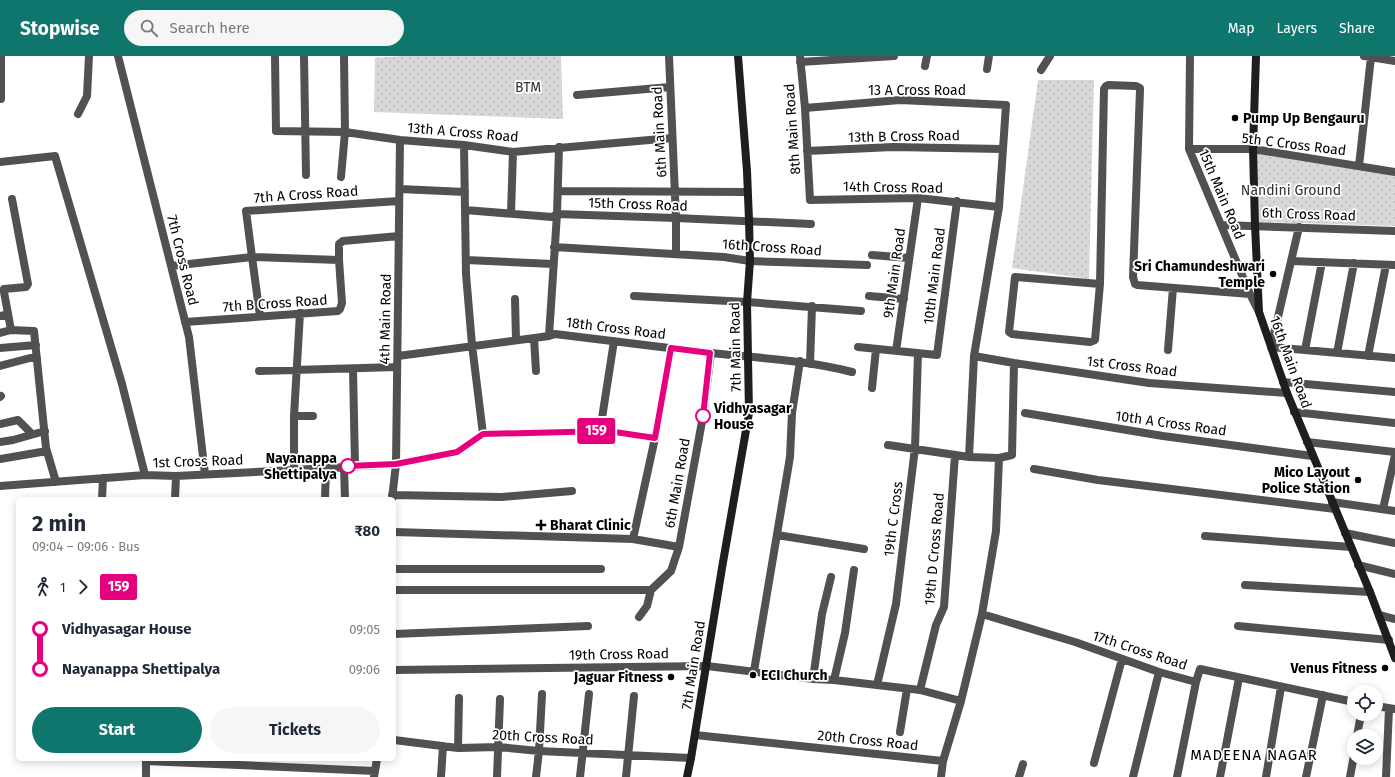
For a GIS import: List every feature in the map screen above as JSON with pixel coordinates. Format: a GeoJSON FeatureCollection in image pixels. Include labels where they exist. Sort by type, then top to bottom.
{"type":"FeatureCollection","features":[{"type":"Feature","properties":{"kind":"street"},"geometry":{"type":"LineString","coordinates":[[1,56],[1,99]]}},
{"type":"Feature","properties":{"kind":"street"},"geometry":{"type":"LineString","coordinates":[[78,114],[87,96],[89,56]]}},
{"type":"Feature","properties":{"kind":"street","name":"7th Cross Road"},"geometry":{"type":"LineString","coordinates":[[118,56],[189,338],[205,474]]}},
{"type":"Feature","properties":{"kind":"street","name":"13th A Cross Road"},"geometry":{"type":"LineString","coordinates":[[275,56],[276,130],[345,132],[400,140],[464,145],[513,152],[672,138]]}},
{"type":"Feature","properties":{"kind":"street"},"geometry":{"type":"LineString","coordinates":[[304,56],[306,175]]}},
{"type":"Feature","properties":{"kind":"street"},"geometry":{"type":"LineString","coordinates":[[341,177],[345,132],[344,56]]}},
{"type":"Feature","properties":{"kind":"street","name":"6th Main Road"},"geometry":{"type":"LineString","coordinates":[[669,56],[676,218],[676,254]]}},
{"type":"Feature","properties":{"kind":"street","name":"7th Main Road"},"geometry":{"type":"LineString","coordinates":[[687,777],[749,413],[747,302],[750,261],[749,220],[747,171],[738,56]]}},
{"type":"Feature","properties":{"kind":"street"},"geometry":{"type":"LineString","coordinates":[[800,59],[894,56]]}},
{"type":"Feature","properties":{"kind":"street"},"geometry":{"type":"LineString","coordinates":[[925,66],[927,56]]}},
{"type":"Feature","properties":{"kind":"street"},"geometry":{"type":"LineString","coordinates":[[987,69],[989,56]]}},
{"type":"Feature","properties":{"kind":"street"},"geometry":{"type":"LineString","coordinates":[[1041,70],[1050,56]]}},
{"type":"Feature","properties":{"kind":"street","name":"15th Main Road"},"geometry":{"type":"LineString","coordinates":[[1190,56],[1189,149],[1259,312]]}},
{"type":"Feature","properties":{"kind":"street","name":"16th Main Road"},"geometry":{"type":"LineString","coordinates":[[1256,56],[1253,149],[1259,312],[1294,412],[1370,592],[1394,655]]}},
{"type":"Feature","properties":{"kind":"street"},"geometry":{"type":"LineString","coordinates":[[1359,166],[1368,57],[1395,61]]}},
{"type":"Feature","properties":{"kind":"street","name":"8th Main Road"},"geometry":{"type":"LineString","coordinates":[[800,59],[805,108],[810,200]]}},
{"type":"Feature","properties":{"kind":"street"},"geometry":{"type":"LineString","coordinates":[[1100,284],[1015,277],[1009,332],[1012,334],[1095,340],[1100,284],[1104,89],[1108,85],[1136,86],[1140,88],[1140,90],[1133,281],[1137,286],[1250,294]]}},
{"type":"Feature","properties":{"kind":"street"},"geometry":{"type":"LineString","coordinates":[[577,95],[670,87]]}},
{"type":"Feature","properties":{"kind":"street","name":"13 A Cross Road"},"geometry":{"type":"LineString","coordinates":[[805,108],[900,100],[1006,104],[1002,149]]}},
{"type":"Feature","properties":{"kind":"street","name":"4th Main Road"},"geometry":{"type":"LineString","coordinates":[[392,497],[396,464],[400,140]]}},
{"type":"Feature","properties":{"kind":"street"},"geometry":{"type":"LineString","coordinates":[[464,145],[466,260],[472,346],[483,434],[608,431],[655,438]]}},
{"type":"Feature","properties":{"kind":"street"},"geometry":{"type":"LineString","coordinates":[[548,336],[557,214],[559,147]]}},
{"type":"Feature","properties":{"kind":"street","name":"13th B Cross Road"},"geometry":{"type":"LineString","coordinates":[[807,151],[893,147],[1002,149]]}},
{"type":"Feature","properties":{"kind":"street"},"geometry":{"type":"LineString","coordinates":[[969,457],[974,356],[999,207],[1002,149]]}},
{"type":"Feature","properties":{"kind":"street","name":"5th C Cross Road"},"geometry":{"type":"LineString","coordinates":[[1189,149],[1253,149],[1395,172]]}},
{"type":"Feature","properties":{"kind":"street"},"geometry":{"type":"LineString","coordinates":[[511,213],[513,152]]}},
{"type":"Feature","properties":{"kind":"street"},"geometry":{"type":"LineString","coordinates":[[0,162],[55,156],[122,384],[145,476]]}},
{"type":"Feature","properties":{"kind":"street"},"geometry":{"type":"LineString","coordinates":[[400,189],[465,192]]}},
{"type":"Feature","properties":{"kind":"street"},"geometry":{"type":"LineString","coordinates":[[558,191],[748,192]]}},
{"type":"Feature","properties":{"kind":"street","name":"14th Cross Road"},"geometry":{"type":"LineString","coordinates":[[810,200],[918,198],[957,201],[999,207]]}},
{"type":"Feature","properties":{"kind":"street","name":"9th Main Road"},"geometry":{"type":"LineString","coordinates":[[896,351],[918,198]]}},
{"type":"Feature","properties":{"kind":"street"},"geometry":{"type":"LineString","coordinates":[[11,330],[4,315],[2,289],[26,287],[28,284],[12,199]]}},
{"type":"Feature","properties":{"kind":"street","name":"7th A Cross Road"},"geometry":{"type":"LineString","coordinates":[[252,257],[246,211],[399,201]]}},
{"type":"Feature","properties":{"kind":"street","name":"10th Main Road"},"geometry":{"type":"LineString","coordinates":[[918,353],[937,355],[957,201]]}},
{"type":"Feature","properties":{"kind":"street","name":"15th Cross Road"},"geometry":{"type":"LineString","coordinates":[[465,210],[552,216],[557,214],[749,220],[811,224]]}},
{"type":"Feature","properties":{"kind":"street","name":"6th Cross Road"},"geometry":{"type":"LineString","coordinates":[[1221,225],[1395,231]]}},
{"type":"Feature","properties":{"kind":"street"},"geometry":{"type":"LineString","coordinates":[[1299,227],[1271,347],[1395,358]]}},
{"type":"Feature","properties":{"kind":"street"},"geometry":{"type":"LineString","coordinates":[[171,266],[252,257],[338,260],[339,244],[343,241],[399,236]]}},
{"type":"Feature","properties":{"kind":"street","name":"16th Cross Road"},"geometry":{"type":"LineString","coordinates":[[554,247],[724,256],[750,261],[867,265]]}},
{"type":"Feature","properties":{"kind":"street"},"geometry":{"type":"LineString","coordinates":[[872,255],[909,258]]}},
{"type":"Feature","properties":{"kind":"street"},"geometry":{"type":"LineString","coordinates":[[252,257],[260,316]]}},
{"type":"Feature","properties":{"kind":"street","name":"7th B Cross Road"},"geometry":{"type":"LineString","coordinates":[[185,322],[338,311],[342,303],[338,260]]}},
{"type":"Feature","properties":{"kind":"street"},"geometry":{"type":"LineString","coordinates":[[466,260],[553,264]]}},
{"type":"Feature","properties":{"kind":"street"},"geometry":{"type":"LineString","coordinates":[[1292,261],[1395,265]]}},
{"type":"Feature","properties":{"kind":"street"},"geometry":{"type":"LineString","coordinates":[[1305,350],[1322,262]]}},
{"type":"Feature","properties":{"kind":"street"},"geometry":{"type":"LineString","coordinates":[[1337,353],[1354,264]]}},
{"type":"Feature","properties":{"kind":"street"},"geometry":{"type":"LineString","coordinates":[[1368,356],[1386,264]]}},
{"type":"Feature","properties":{"kind":"street"},"geometry":{"type":"LineString","coordinates":[[1168,350],[1173,288]]}},
{"type":"Feature","properties":{"kind":"street"},"geometry":{"type":"LineString","coordinates":[[634,296],[812,306],[861,311]]}},
{"type":"Feature","properties":{"kind":"street"},"geometry":{"type":"LineString","coordinates":[[869,296],[904,299]]}},
{"type":"Feature","properties":{"kind":"street"},"geometry":{"type":"LineString","coordinates":[[515,299],[516,340]]}},
{"type":"Feature","properties":{"kind":"street"},"geometry":{"type":"LineString","coordinates":[[810,364],[812,306]]}},
{"type":"Feature","properties":{"kind":"street"},"geometry":{"type":"LineString","coordinates":[[294,470],[294,416],[300,313]]}},
{"type":"Feature","properties":{"kind":"street"},"geometry":{"type":"LineString","coordinates":[[0,334],[11,330],[34,331],[47,451],[56,482]]}},
{"type":"Feature","properties":{"kind":"street","name":"18th Cross Road"},"geometry":{"type":"LineString","coordinates":[[398,356],[439,352],[555,334],[710,353],[800,361],[852,372]]}},
{"type":"Feature","properties":{"kind":"street"},"geometry":{"type":"LineString","coordinates":[[534,338],[536,371]]}},
{"type":"Feature","properties":{"kind":"street"},"geometry":{"type":"LineString","coordinates":[[600,431],[614,341]]}},
{"type":"Feature","properties":{"kind":"street"},"geometry":{"type":"LineString","coordinates":[[0,348],[36,346]]}},
{"type":"Feature","properties":{"kind":"street"},"geometry":{"type":"LineString","coordinates":[[858,347],[918,353]]}},
{"type":"Feature","properties":{"kind":"street"},"geometry":{"type":"LineString","coordinates":[[633,539],[655,438],[671,348]]}},
{"type":"Feature","properties":{"kind":"street"},"geometry":{"type":"LineString","coordinates":[[872,388],[876,349]]}},
{"type":"Feature","properties":{"kind":"street","name":"6th Main Road"},"geometry":{"type":"LineString","coordinates":[[651,590],[671,571],[679,547],[703,416],[710,353]]}},
{"type":"Feature","properties":{"kind":"street","name":"19th C Cross"},"geometry":{"type":"LineString","coordinates":[[878,685],[896,604],[915,448],[918,353]]}},
{"type":"Feature","properties":{"kind":"street","name":"1st Cross Road"},"geometry":{"type":"LineString","coordinates":[[974,356],[1014,364],[1149,382],[1287,393]]}},
{"type":"Feature","properties":{"kind":"street"},"geometry":{"type":"LineString","coordinates":[[0,366],[30,358],[37,358]]}},
{"type":"Feature","properties":{"kind":"street"},"geometry":{"type":"LineString","coordinates":[[754,671],[790,457],[792,413],[800,361]]}},
{"type":"Feature","properties":{"kind":"street"},"geometry":{"type":"LineString","coordinates":[[888,446],[915,448],[969,457],[999,458],[1012,455],[1014,364]]}},
{"type":"Feature","properties":{"kind":"street"},"geometry":{"type":"LineString","coordinates":[[259,372],[397,367]]}},
{"type":"Feature","properties":{"kind":"street"},"geometry":{"type":"LineString","coordinates":[[353,369],[355,466]]}},
{"type":"Feature","properties":{"kind":"street"},"geometry":{"type":"LineString","coordinates":[[1283,382],[1395,392]]}},
{"type":"Feature","properties":{"kind":"street"},"geometry":{"type":"LineString","coordinates":[[1294,412],[1395,423]]}},
{"type":"Feature","properties":{"kind":"street","name":"10th A Cross Road"},"geometry":{"type":"LineString","coordinates":[[1025,413],[1163,436],[1312,456]]}},
{"type":"Feature","properties":{"kind":"street"},"geometry":{"type":"LineString","coordinates":[[294,416],[313,416]]}},
{"type":"Feature","properties":{"kind":"street"},"geometry":{"type":"LineString","coordinates":[[0,424],[18,420],[32,434]]}},
{"type":"Feature","properties":{"kind":"street"},"geometry":{"type":"LineString","coordinates":[[0,442],[45,431]]}},
{"type":"Feature","properties":{"kind":"street","name":"1st Cross Road"},"geometry":{"type":"LineString","coordinates":[[0,486],[103,478],[176,476],[396,464],[457,452],[483,434]]}},
{"type":"Feature","properties":{"kind":"street"},"geometry":{"type":"LineString","coordinates":[[1307,442],[1395,453],[1392,480],[1383,509]]}},
{"type":"Feature","properties":{"kind":"street"},"geometry":{"type":"LineString","coordinates":[[0,459],[47,451]]}},
{"type":"Feature","properties":{"kind":"street","name":"19th D Cross Road"},"geometry":{"type":"LineString","coordinates":[[920,690],[936,625],[944,607],[955,455]]}},
{"type":"Feature","properties":{"kind":"street"},"geometry":{"type":"LineString","coordinates":[[941,777],[943,761],[961,701],[982,614],[996,531],[999,458]]}},
{"type":"Feature","properties":{"kind":"street"},"geometry":{"type":"LineString","coordinates":[[344,467],[346,497]]}},
{"type":"Feature","properties":{"kind":"street"},"geometry":{"type":"LineString","coordinates":[[325,497],[326,468]]}},
{"type":"Feature","properties":{"kind":"street"},"geometry":{"type":"LineString","coordinates":[[1034,469],[1098,480],[1333,506],[1395,511]]}},
{"type":"Feature","properties":{"kind":"street"},"geometry":{"type":"LineString","coordinates":[[175,497],[176,476]]}},
{"type":"Feature","properties":{"kind":"street"},"geometry":{"type":"LineString","coordinates":[[102,497],[103,478]]}},
{"type":"Feature","properties":{"kind":"street"},"geometry":{"type":"LineString","coordinates":[[392,497],[502,497],[572,491]]}},
{"type":"Feature","properties":{"kind":"street"},"geometry":{"type":"LineString","coordinates":[[396,532],[633,539],[679,547]]}},
{"type":"Feature","properties":{"kind":"street"},"geometry":{"type":"LineString","coordinates":[[1345,533],[1395,543]]}},
{"type":"Feature","properties":{"kind":"street"},"geometry":{"type":"LineString","coordinates":[[777,535],[864,549]]}},
{"type":"Feature","properties":{"kind":"street"},"geometry":{"type":"LineString","coordinates":[[1204,536],[1351,547]]}},
{"type":"Feature","properties":{"kind":"street"},"geometry":{"type":"LineString","coordinates":[[1358,565],[1395,574]]}},
{"type":"Feature","properties":{"kind":"street"},"geometry":{"type":"LineString","coordinates":[[396,569],[601,568]]}},
{"type":"Feature","properties":{"kind":"street"},"geometry":{"type":"LineString","coordinates":[[834,680],[845,633],[854,570]]}},
{"type":"Feature","properties":{"kind":"street"},"geometry":{"type":"LineString","coordinates":[[813,679],[822,614],[831,577]]}},
{"type":"Feature","properties":{"kind":"street"},"geometry":{"type":"LineString","coordinates":[[1245,585],[1370,592]]}},
{"type":"Feature","properties":{"kind":"street"},"geometry":{"type":"LineString","coordinates":[[396,590],[651,590],[647,606],[639,617]]}},
{"type":"Feature","properties":{"kind":"street","name":"17th Cross Road"},"geometry":{"type":"LineString","coordinates":[[982,614],[1034,629],[1159,672],[1196,682],[1200,669],[1347,700]]}},
{"type":"Feature","properties":{"kind":"street"},"geometry":{"type":"LineString","coordinates":[[1379,615],[1395,619]]}},
{"type":"Feature","properties":{"kind":"street"},"geometry":{"type":"LineString","coordinates":[[396,634],[588,626]]}},
{"type":"Feature","properties":{"kind":"street"},"geometry":{"type":"LineString","coordinates":[[1238,626],[1389,640]]}},
{"type":"Feature","properties":{"kind":"street"},"geometry":{"type":"LineString","coordinates":[[1094,763],[1122,659]]}},
{"type":"Feature","properties":{"kind":"street","name":"19th Cross Road"},"geometry":{"type":"LineString","coordinates":[[396,670],[707,666],[920,690],[961,701]]}},
{"type":"Feature","properties":{"kind":"street"},"geometry":{"type":"LineString","coordinates":[[1132,777],[1159,672]]}},
{"type":"Feature","properties":{"kind":"street"},"geometry":{"type":"LineString","coordinates":[[1220,777],[1239,678]]}},
{"type":"Feature","properties":{"kind":"street"},"geometry":{"type":"LineString","coordinates":[[1177,777],[1196,682]]}},
{"type":"Feature","properties":{"kind":"street"},"geometry":{"type":"LineString","coordinates":[[1266,777],[1281,687]]}},
{"type":"Feature","properties":{"kind":"street"},"geometry":{"type":"LineString","coordinates":[[900,732],[907,689]]}},
{"type":"Feature","properties":{"kind":"street"},"geometry":{"type":"LineString","coordinates":[[536,777],[542,694]]}},
{"type":"Feature","properties":{"kind":"street"},"geometry":{"type":"LineString","coordinates":[[580,777],[589,694]]}},
{"type":"Feature","properties":{"kind":"street"},"geometry":{"type":"LineString","coordinates":[[1306,777],[1323,694]]}},
{"type":"Feature","properties":{"kind":"street"},"geometry":{"type":"LineString","coordinates":[[626,777],[634,696]]}},
{"type":"Feature","properties":{"kind":"street"},"geometry":{"type":"LineString","coordinates":[[458,748],[459,698]]}},
{"type":"Feature","properties":{"kind":"street"},"geometry":{"type":"LineString","coordinates":[[497,777],[500,699]]}},
{"type":"Feature","properties":{"kind":"street"},"geometry":{"type":"LineString","coordinates":[[1386,777],[1392,709]]}},
{"type":"Feature","properties":{"kind":"street","name":"20th Cross Road"},"geometry":{"type":"LineString","coordinates":[[695,735],[943,761]]}},
{"type":"Feature","properties":{"kind":"street","name":"20th Cross Road"},"geometry":{"type":"LineString","coordinates":[[396,740],[458,748],[499,747],[539,751],[691,758]]}},
{"type":"Feature","properties":{"kind":"street"},"geometry":{"type":"LineString","coordinates":[[441,777],[443,746]]}},
{"type":"Feature","properties":{"kind":"street"},"geometry":{"type":"LineString","coordinates":[[146,761],[146,777]]}},
{"type":"Feature","properties":{"kind":"street"},"geometry":{"type":"LineString","coordinates":[[162,761],[374,774],[377,761]]}},
{"type":"Feature","properties":{"kind":"street"},"geometry":{"type":"LineString","coordinates":[[1019,777],[1023,764]]}},
{"type":"Feature","properties":{"kind":"street"},"geometry":{"type":"LineString","coordinates":[[1350,777],[1352,765]]}},
{"type":"Feature","properties":{"kind":"green space","name":"BTM"},"geometry":{"type":"Polygon","coordinates":[[[402,56],[561,56],[563,119],[374,112],[375,58],[402,56]]]}},
{"type":"Feature","properties":{"kind":"green space"},"geometry":{"type":"Polygon","coordinates":[[[1038,80],[1094,80],[1089,279],[1012,268],[1038,80]]]}},
{"type":"Feature","properties":{"kind":"green space","name":"Nandini Ground"},"geometry":{"type":"Polygon","coordinates":[[[1256,153],[1395,174],[1395,226],[1258,222],[1256,153]]]}},
{"type":"Feature","properties":{"kind":"bus line","name":"159"},"geometry":{"type":"LineString","coordinates":[[348,466],[396,464],[457,452],[483,434],[608,431],[655,438],[671,348],[710,353],[703,416]]}},
{"type":"Feature","properties":{"kind":"place","name":"Pump Up Bengauru"},"geometry":{"type":"Point","coordinates":[1235,118]}},
{"type":"Feature","properties":{"kind":"place","name":"Sri Chamundeshwari Temple"},"geometry":{"type":"Point","coordinates":[1273,274]}},
{"type":"Feature","properties":{"kind":"place","name":"Vidhyasagar House"},"geometry":{"type":"Point","coordinates":[703,416]}},
{"type":"Feature","properties":{"kind":"place","name":"Nayanappa Shettipalya"},"geometry":{"type":"Point","coordinates":[348,466]}},
{"type":"Feature","properties":{"kind":"place","name":"Mico Layout Police Station"},"geometry":{"type":"Point","coordinates":[1358,480]}},
{"type":"Feature","properties":{"kind":"place","name":"Bharat Clinic"},"geometry":{"type":"Point","coordinates":[541,525]}},
{"type":"Feature","properties":{"kind":"place","name":"Venus Fitness"},"geometry":{"type":"Point","coordinates":[1385,668]}},
{"type":"Feature","properties":{"kind":"place","name":"ECI Church"},"geometry":{"type":"Point","coordinates":[753,675]}},
{"type":"Feature","properties":{"kind":"place","name":"Jaguar Fitness"},"geometry":{"type":"Point","coordinates":[671,677]}},
{"type":"Feature","properties":{"kind":"district","name":"MADEENA NAGAR"},"geometry":{"type":"Point","coordinates":[1254,755]}}]}
